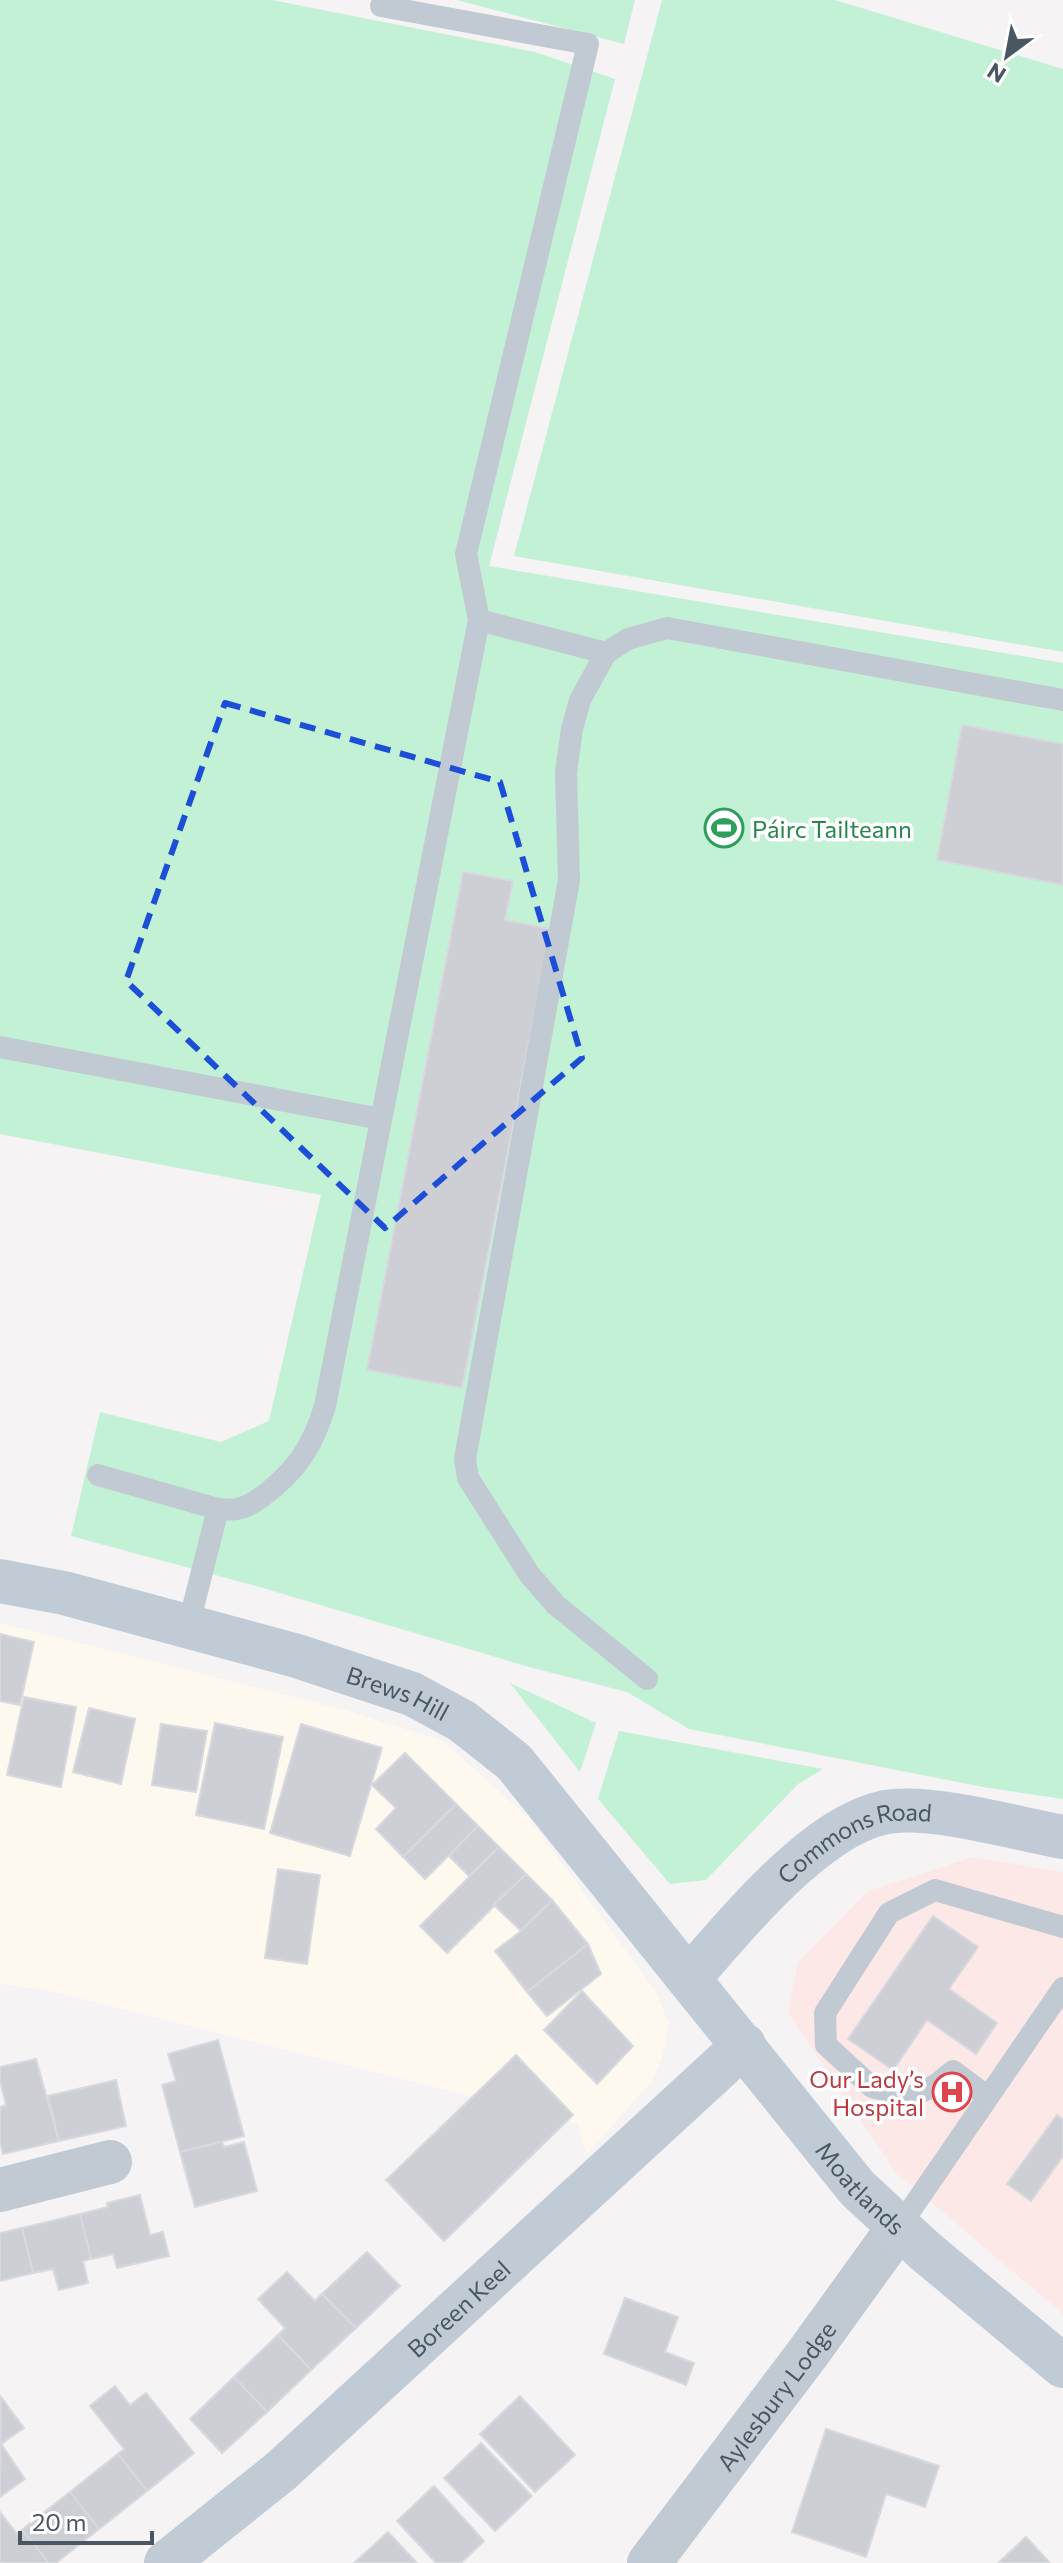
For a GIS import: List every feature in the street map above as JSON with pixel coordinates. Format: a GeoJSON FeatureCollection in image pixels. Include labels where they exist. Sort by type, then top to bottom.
{"type":"FeatureCollection","features":[{"type":"Feature","properties":{"kind":"street","name":"Brews Hill"},"geometry":{"type":"LineString","coordinates":[[0,1581],[64,1593],[297,1656],[412,1694],[462,1721],[514,1762],[690,1977]]}},
{"type":"Feature","properties":{"kind":"street","name":"Commons Road"},"geometry":{"type":"LineString","coordinates":[[690,1977],[797,1862],[857,1821],[892,1811],[929,1812],[1063,1837]]}},
{"type":"Feature","properties":{"kind":"street","name":"Moatlands"},"geometry":{"type":"LineString","coordinates":[[690,1977],[857,2188],[1063,2366]]}},
{"type":"Feature","properties":{"kind":"street","name":"Boreen Keel"},"geometry":{"type":"LineString","coordinates":[[166,2563],[281,2471],[744,2045]]}},
{"type":"Feature","properties":{"kind":"street"},"geometry":{"type":"LineString","coordinates":[[0,2190],[110,2162]]}},
{"type":"Feature","properties":{"kind":"street","name":"Aylesbury Lodge"},"geometry":{"type":"LineString","coordinates":[[649,2563],[899,2227]]}},
{"type":"Feature","properties":{"kind":"lane"},"geometry":{"type":"LineString","coordinates":[[98,1475],[218,1509],[238,1509],[260,1498],[303,1456],[316,1431],[325,1406],[479,620],[466,554],[588,44],[381,6]]}},
{"type":"Feature","properties":{"kind":"lane"},"geometry":{"type":"LineString","coordinates":[[479,620],[606,653]]}},
{"type":"Feature","properties":{"kind":"lane"},"geometry":{"type":"LineString","coordinates":[[647,1679],[556,1605],[529,1574],[468,1478],[465,1459],[569,880],[566,772],[580,700],[606,653],[628,639],[667,628],[1063,700]]}},
{"type":"Feature","properties":{"kind":"lane"},"geometry":{"type":"LineString","coordinates":[[0,1047],[381,1119]]}},
{"type":"Feature","properties":{"kind":"lane"},"geometry":{"type":"LineString","coordinates":[[188,1627],[218,1509]]}},
{"type":"Feature","properties":{"kind":"lane"},"geometry":{"type":"LineString","coordinates":[[988,2097],[953,2071],[937,2084],[912,2097],[872,2087],[826,2045],[825,2013],[889,1913],[935,1890],[1063,1927]]}},
{"type":"Feature","properties":{"kind":"lane"},"geometry":{"type":"LineString","coordinates":[[899,2227],[1063,1988]]}},
{"type":"Feature","properties":{"kind":"highlighted area"},"geometry":{"type":"Polygon","coordinates":[[[225,703],[500,782],[582,1058],[385,1228],[126,981],[225,703]]]}},
{"type":"Feature","properties":{"kind":"shaded area"},"geometry":{"type":"Polygon","coordinates":[[[0,1623],[345,1710],[443,1741],[530,1819],[656,1992],[669,2024],[662,2057],[652,2081],[586,2155],[578,2123],[46,1990],[0,1984],[0,1623]]]}},
{"type":"Feature","properties":{"kind":"shaded area","name":"Our Lady’s Hospital"},"geometry":{"type":"Polygon","coordinates":[[[973,1857],[1063,1872],[1063,2314],[896,2172],[788,2013],[798,1962],[868,1891],[973,1857]]]}},
{"type":"Feature","properties":{"kind":"green space","name":"Páirc Tailteann"},"geometry":{"type":"Polygon","coordinates":[[[0,0],[272,0],[535,52],[615,79],[489,566],[1063,663],[1063,1799],[983,1787],[689,1729],[627,1692],[529,1667],[263,1588],[71,1536],[100,1412],[221,1442],[269,1421],[321,1195],[0,1134],[0,0]]]}},
{"type":"Feature","properties":{"kind":"green space"},"geometry":{"type":"Polygon","coordinates":[[[457,0],[635,0],[624,44],[457,0]]]}},
{"type":"Feature","properties":{"kind":"green space"},"geometry":{"type":"Polygon","coordinates":[[[662,0],[835,0],[1063,69],[1063,652],[514,556],[662,0]]]}},
{"type":"Feature","properties":{"kind":"green space"},"geometry":{"type":"Polygon","coordinates":[[[510,1683],[596,1723],[580,1772],[510,1683]]]}},
{"type":"Feature","properties":{"kind":"green space"},"geometry":{"type":"Polygon","coordinates":[[[619,1731],[823,1769],[798,1784],[706,1880],[670,1884],[598,1799],[619,1731]]]}},
{"type":"Feature","properties":{"kind":"building"},"geometry":{"type":"Polygon","coordinates":[[[962,725],[1063,744],[1063,885],[937,860],[962,725]]]}},
{"type":"Feature","properties":{"kind":"building"},"geometry":{"type":"Polygon","coordinates":[[[463,872],[513,881],[505,920],[551,929],[462,1388],[367,1370],[463,872]]]}},
{"type":"Feature","properties":{"kind":"building"},"geometry":{"type":"Polygon","coordinates":[[[0,1634],[34,1642],[20,1705],[0,1701],[0,1634]]]}},
{"type":"Feature","properties":{"kind":"building"},"geometry":{"type":"Polygon","coordinates":[[[24,1697],[76,1707],[61,1787],[7,1775],[24,1697]]]}},
{"type":"Feature","properties":{"kind":"building"},"geometry":{"type":"Polygon","coordinates":[[[89,1708],[135,1719],[121,1784],[73,1772],[89,1708]]]}},
{"type":"Feature","properties":{"kind":"building"},"geometry":{"type":"Polygon","coordinates":[[[215,1723],[283,1737],[264,1829],[196,1815],[215,1723]]]}},
{"type":"Feature","properties":{"kind":"building"},"geometry":{"type":"Polygon","coordinates":[[[161,1724],[207,1731],[196,1792],[152,1785],[161,1724]]]}},
{"type":"Feature","properties":{"kind":"building"},"geometry":{"type":"Polygon","coordinates":[[[301,1724],[382,1748],[350,1856],[270,1833],[301,1724]]]}},
{"type":"Feature","properties":{"kind":"building"},"geometry":{"type":"Polygon","coordinates":[[[405,1753],[456,1804],[403,1857],[376,1829],[396,1808],[372,1785],[405,1753]]]}},
{"type":"Feature","properties":{"kind":"building"},"geometry":{"type":"Polygon","coordinates":[[[456,1804],[478,1826],[425,1879],[403,1857],[456,1804]]]}},
{"type":"Feature","properties":{"kind":"building"},"geometry":{"type":"Polygon","coordinates":[[[478,1826],[499,1847],[469,1876],[449,1856],[478,1826]]]}},
{"type":"Feature","properties":{"kind":"building"},"geometry":{"type":"Polygon","coordinates":[[[499,1847],[526,1874],[447,1953],[420,1926],[499,1847]]]}},
{"type":"Feature","properties":{"kind":"building"},"geometry":{"type":"Polygon","coordinates":[[[278,1869],[320,1875],[307,1964],[265,1958],[278,1869]]]}},
{"type":"Feature","properties":{"kind":"building"},"geometry":{"type":"Polygon","coordinates":[[[526,1874],[552,1900],[521,1931],[494,1905],[526,1874]]]}},
{"type":"Feature","properties":{"kind":"building"},"geometry":{"type":"Polygon","coordinates":[[[552,1900],[588,1944],[527,1992],[495,1951],[521,1931],[552,1900]]]}},
{"type":"Feature","properties":{"kind":"building"},"geometry":{"type":"Polygon","coordinates":[[[933,1916],[978,1947],[949,1989],[997,2023],[976,2054],[927,2020],[893,2070],[848,2039],[933,1916]]]}},
{"type":"Feature","properties":{"kind":"building"},"geometry":{"type":"Polygon","coordinates":[[[588,1944],[601,1974],[547,2016],[527,1992],[588,1944]]]}},
{"type":"Feature","properties":{"kind":"building"},"geometry":{"type":"Polygon","coordinates":[[[582,1991],[633,2046],[597,2084],[544,2030],[582,1991]]]}},
{"type":"Feature","properties":{"kind":"building"},"geometry":{"type":"Polygon","coordinates":[[[218,2040],[244,2136],[180,2152],[162,2085],[176,2081],[168,2054],[218,2040]]]}},
{"type":"Feature","properties":{"kind":"building"},"geometry":{"type":"Polygon","coordinates":[[[516,2055],[573,2115],[444,2241],[386,2180],[516,2055]]]}},
{"type":"Feature","properties":{"kind":"building"},"geometry":{"type":"Polygon","coordinates":[[[36,2059],[59,2141],[3,2154],[0,2107],[6,2105],[0,2067],[36,2059]]]}},
{"type":"Feature","properties":{"kind":"building"},"geometry":{"type":"Polygon","coordinates":[[[116,2080],[126,2126],[59,2141],[48,2096],[116,2080]]]}},
{"type":"Feature","properties":{"kind":"building"},"geometry":{"type":"Polygon","coordinates":[[[1057,2115],[1063,2120],[1063,2156],[1031,2201],[1007,2184],[1057,2115]]]}},
{"type":"Feature","properties":{"kind":"building"},"geometry":{"type":"Polygon","coordinates":[[[222,2142],[224,2147],[244,2142],[257,2191],[195,2207],[180,2152],[222,2142]]]}},
{"type":"Feature","properties":{"kind":"building"},"geometry":{"type":"Polygon","coordinates":[[[140,2195],[150,2235],[163,2232],[169,2256],[117,2268],[113,2254],[91,2259],[80,2214],[140,2195]]]}},
{"type":"Feature","properties":{"kind":"building"},"geometry":{"type":"Polygon","coordinates":[[[80,2214],[91,2259],[83,2261],[88,2283],[59,2290],[53,2269],[33,2273],[22,2228],[80,2214]]]}},
{"type":"Feature","properties":{"kind":"building"},"geometry":{"type":"Polygon","coordinates":[[[22,2228],[33,2273],[0,2281],[0,2233],[22,2228]]]}},
{"type":"Feature","properties":{"kind":"building"},"geometry":{"type":"Polygon","coordinates":[[[367,2252],[400,2286],[356,2328],[322,2294],[367,2252]]]}},
{"type":"Feature","properties":{"kind":"building"},"geometry":{"type":"Polygon","coordinates":[[[287,2272],[315,2301],[322,2294],[356,2328],[311,2370],[278,2335],[285,2328],[258,2299],[287,2272]]]}},
{"type":"Feature","properties":{"kind":"building"},"geometry":{"type":"Polygon","coordinates":[[[625,2298],[678,2317],[665,2352],[694,2363],[686,2385],[604,2354],[625,2298]]]}},
{"type":"Feature","properties":{"kind":"building"},"geometry":{"type":"Polygon","coordinates":[[[278,2335],[311,2370],[267,2412],[234,2377],[278,2335]]]}},
{"type":"Feature","properties":{"kind":"building"},"geometry":{"type":"Polygon","coordinates":[[[234,2377],[267,2412],[222,2453],[190,2419],[234,2377]]]}},
{"type":"Feature","properties":{"kind":"building"},"geometry":{"type":"Polygon","coordinates":[[[115,2386],[130,2405],[146,2393],[194,2453],[147,2491],[118,2454],[124,2449],[90,2406],[115,2386]]]}},
{"type":"Feature","properties":{"kind":"building"},"geometry":{"type":"Polygon","coordinates":[[[520,2396],[575,2455],[535,2492],[480,2434],[520,2396]]]}},
{"type":"Feature","properties":{"kind":"building"},"geometry":{"type":"Polygon","coordinates":[[[1,2397],[24,2428],[1,2444],[25,2479],[0,2497],[1,2397]]]}},
{"type":"Feature","properties":{"kind":"building"},"geometry":{"type":"Polygon","coordinates":[[[826,2429],[939,2466],[925,2507],[886,2494],[866,2557],[792,2532],[826,2429]]]}},
{"type":"Feature","properties":{"kind":"building"},"geometry":{"type":"Polygon","coordinates":[[[481,2443],[532,2496],[495,2531],[444,2478],[481,2443]]]}},
{"type":"Feature","properties":{"kind":"building"},"geometry":{"type":"Polygon","coordinates":[[[118,2454],[147,2491],[99,2529],[70,2492],[118,2454]]]}},
{"type":"Feature","properties":{"kind":"building"},"geometry":{"type":"Polygon","coordinates":[[[434,2486],[484,2541],[461,2563],[436,2563],[397,2521],[434,2486]]]}},
{"type":"Feature","properties":{"kind":"building"},"geometry":{"type":"Polygon","coordinates":[[[70,2492],[99,2529],[56,2563],[49,2563],[22,2530],[70,2492]]]}},
{"type":"Feature","properties":{"kind":"building"},"geometry":{"type":"Polygon","coordinates":[[[0,2512],[17,2534],[22,2530],[49,2563],[0,2563],[0,2512]]]}},
{"type":"Feature","properties":{"kind":"building"},"geometry":{"type":"Polygon","coordinates":[[[388,2532],[417,2563],[354,2563],[388,2532]]]}},
{"type":"Feature","properties":{"kind":"building"},"geometry":{"type":"Polygon","coordinates":[[[1026,2537],[1050,2563],[998,2563],[1026,2537]]]}},
{"type":"Feature","properties":{"kind":"place","name":"Páirc Tailteann"},"geometry":{"type":"Point","coordinates":[724,828]}},
{"type":"Feature","properties":{"kind":"place","name":"Our Lady’s Hospital"},"geometry":{"type":"Point","coordinates":[952,2092]}}]}
